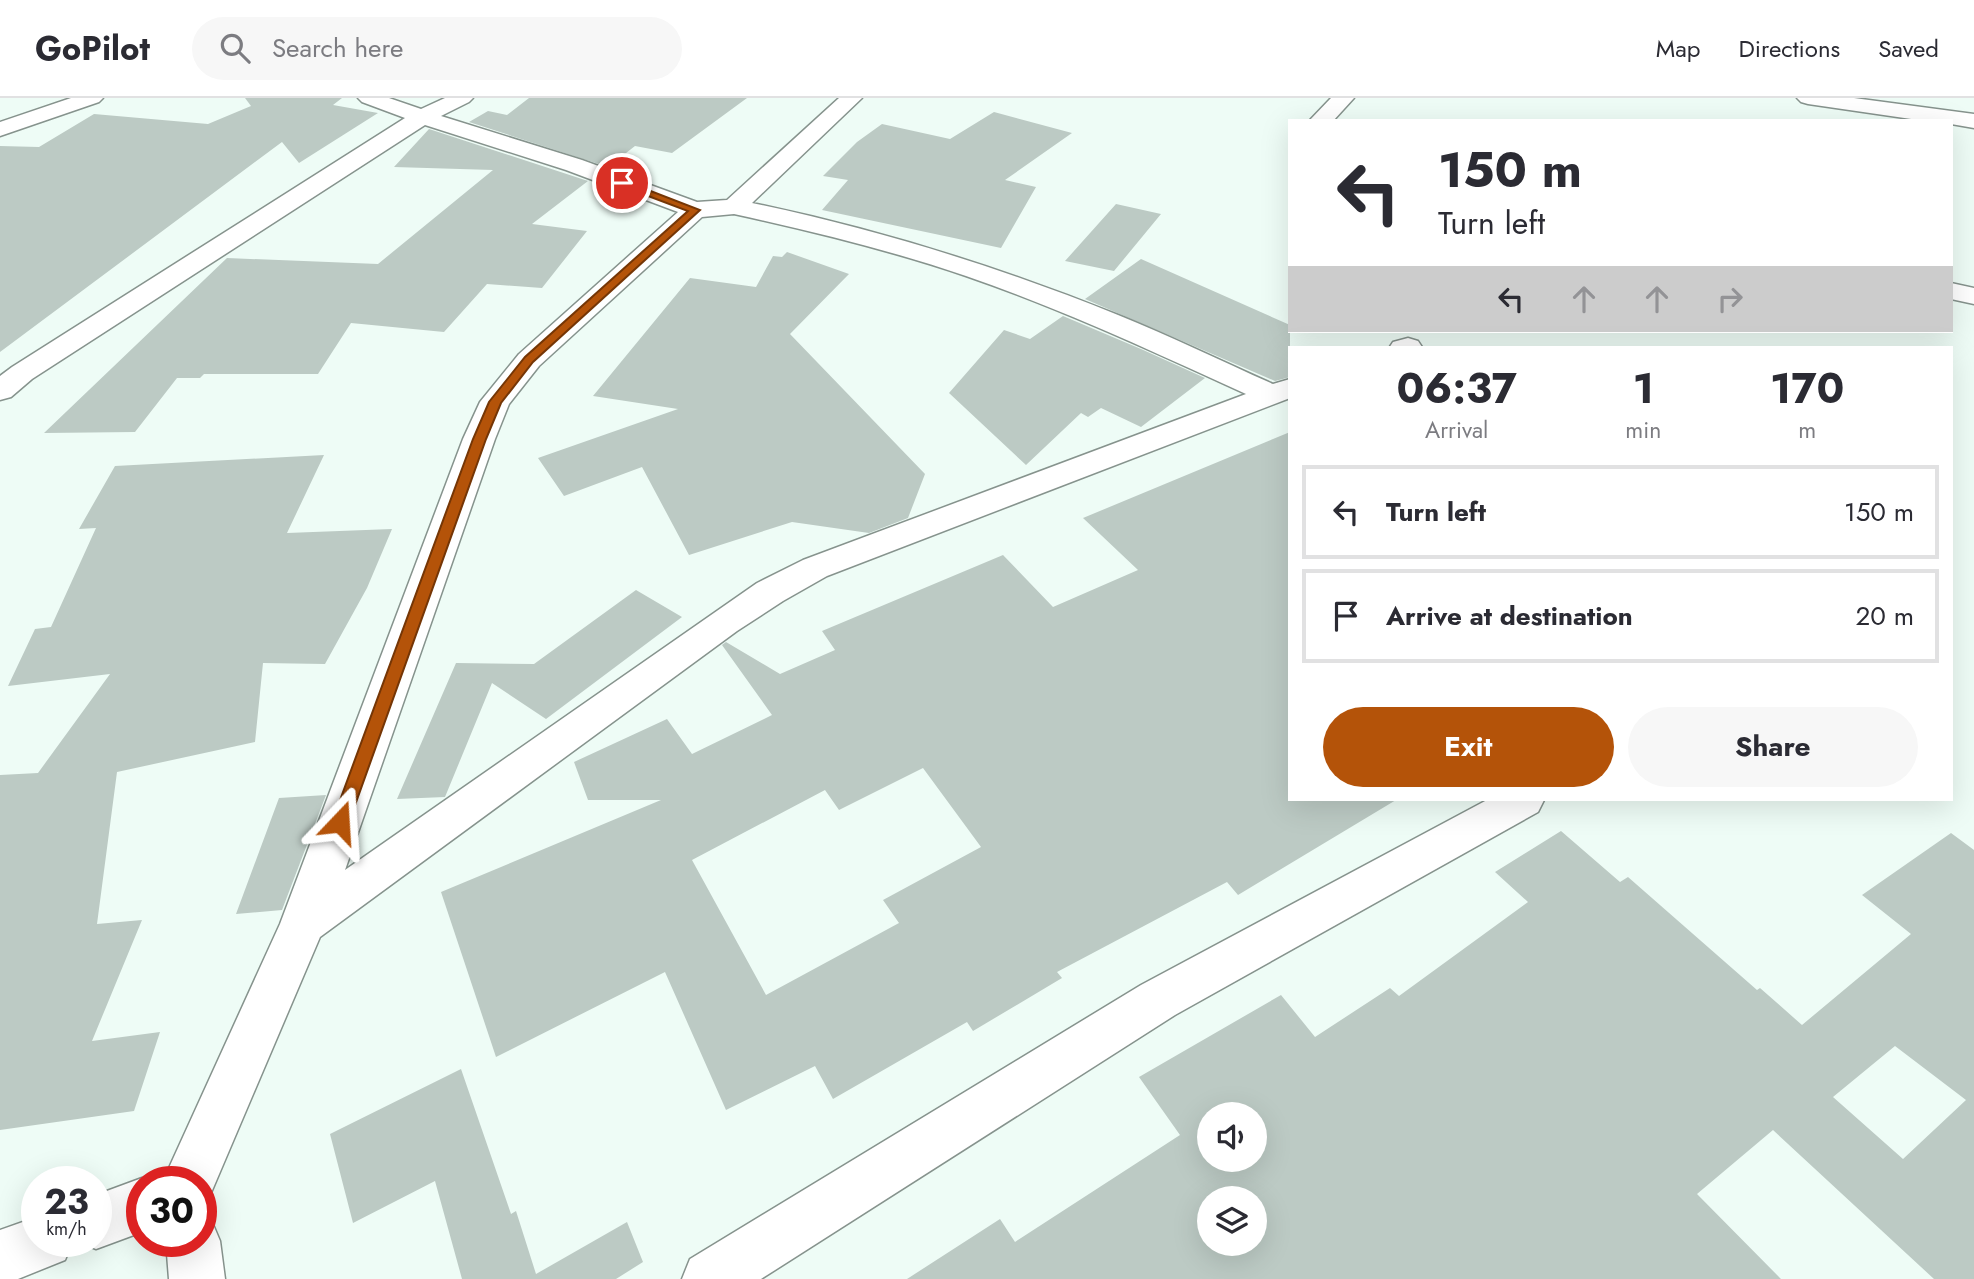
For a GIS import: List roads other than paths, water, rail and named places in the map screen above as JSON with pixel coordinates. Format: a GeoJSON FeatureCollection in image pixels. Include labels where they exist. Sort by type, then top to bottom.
{"type":"FeatureCollection","features":[{"type":"Feature","properties":{"kind":"street"},"geometry":{"type":"LineString","coordinates":[[40,98],[82,102]]}},
{"type":"Feature","properties":{"kind":"street"},"geometry":{"type":"LineString","coordinates":[[369,98],[574,165],[695,210],[734,207],[821,225],[974,270],[1109,321],[1280,391]]}},
{"type":"Feature","properties":{"kind":"street"},"geometry":{"type":"LineString","coordinates":[[0,391],[22,373],[422,117],[462,98]]}},
{"type":"Feature","properties":{"kind":"street"},"geometry":{"type":"LineString","coordinates":[[734,207],[851,98]]}},
{"type":"Feature","properties":{"kind":"street"},"geometry":{"type":"LineString","coordinates":[[1322,119],[1343,98]]}},
{"type":"Feature","properties":{"kind":"street"},"geometry":{"type":"LineString","coordinates":[[1808,98],[1974,121]]}},
{"type":"Feature","properties":{"kind":"street"},"geometry":{"type":"LineString","coordinates":[[0,129],[82,102]]}},
{"type":"Feature","properties":{"kind":"street"},"geometry":{"type":"LineString","coordinates":[[197,1166],[303,924],[479,439],[495,402],[529,360],[695,210]]}},
{"type":"Feature","properties":{"kind":"street"},"geometry":{"type":"LineString","coordinates":[[1953,291],[1974,296]]}},
{"type":"Feature","properties":{"kind":"street"},"geometry":{"type":"LineString","coordinates":[[303,924],[660,666],[770,592],[815,568],[1280,391]]}},
{"type":"Feature","properties":{"kind":"street"},"geometry":{"type":"LineString","coordinates":[[710,1279],[1158,1000],[1521,801]]}},
{"type":"Feature","properties":{"kind":"street"},"geometry":{"type":"LineString","coordinates":[[0,1258],[21,1250]]}},
{"type":"Feature","properties":{"kind":"street"},"geometry":{"type":"LineString","coordinates":[[194,1257],[197,1279]]}}]}
